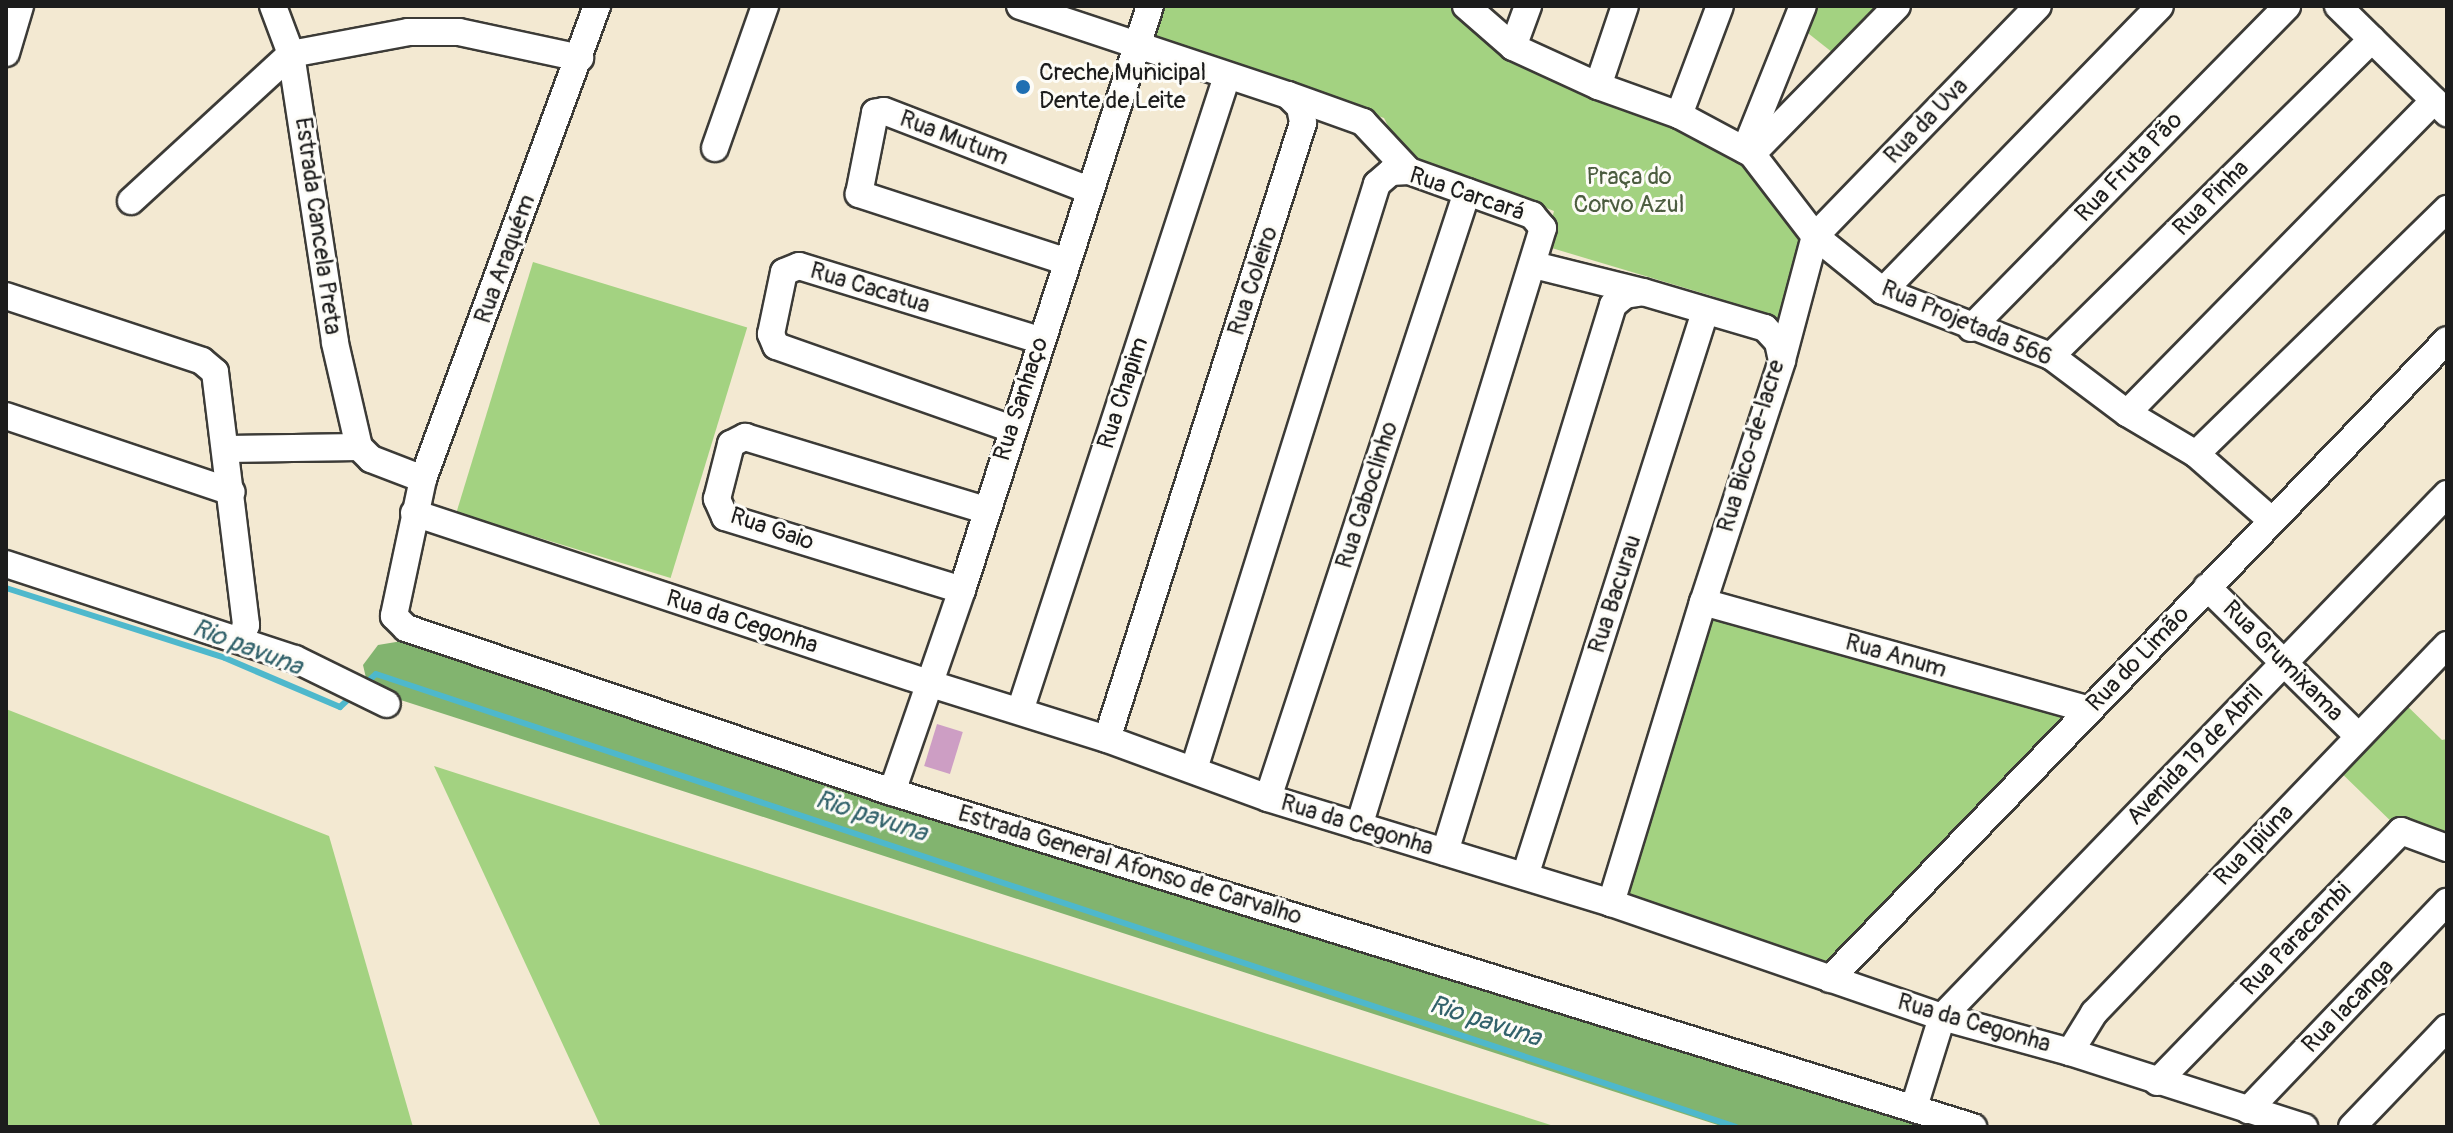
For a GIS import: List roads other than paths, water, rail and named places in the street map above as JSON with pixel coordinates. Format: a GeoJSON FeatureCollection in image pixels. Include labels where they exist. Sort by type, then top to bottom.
{"type":"FeatureCollection","features":[{"type":"Feature","properties":{"kind":"street"},"geometry":{"type":"LineString","coordinates":[[6,53],[20,6]]}},
{"type":"Feature","properties":{"kind":"street","name":"Estrada Cancela Preta"},"geometry":{"type":"LineString","coordinates":[[273,6],[291,54],[335,343],[359,447]]}},
{"type":"Feature","properties":{"kind":"street","name":"Rua Araquém"},"geometry":{"type":"LineString","coordinates":[[414,513],[423,479],[597,6]]}},
{"type":"Feature","properties":{"kind":"street"},"geometry":{"type":"LineString","coordinates":[[715,148],[765,6]]}},
{"type":"Feature","properties":{"kind":"street"},"geometry":{"type":"LineString","coordinates":[[1020,6],[1363,122],[1409,171]]}},
{"type":"Feature","properties":{"kind":"street","name":"Rua Sanhaço"},"geometry":{"type":"LineString","coordinates":[[892,792],[962,590],[1065,261],[1150,6]]}},
{"type":"Feature","properties":{"kind":"street","name":"Rua Projetada 566"},"geometry":{"type":"LineString","coordinates":[[1466,6],[1513,47],[1598,86],[1679,115],[1749,152],[1815,236],[1883,291],[1971,328],[2051,356],[2127,413],[2196,454],[2271,520]]}},
{"type":"Feature","properties":{"kind":"street"},"geometry":{"type":"LineString","coordinates":[[1513,47],[1528,6]]}},
{"type":"Feature","properties":{"kind":"street"},"geometry":{"type":"LineString","coordinates":[[1598,86],[1625,6]]}},
{"type":"Feature","properties":{"kind":"street"},"geometry":{"type":"LineString","coordinates":[[1679,115],[1720,6]]}},
{"type":"Feature","properties":{"kind":"street"},"geometry":{"type":"LineString","coordinates":[[1749,152],[1803,6]]}},
{"type":"Feature","properties":{"kind":"street"},"geometry":{"type":"LineString","coordinates":[[1749,152],[1897,6]]}},
{"type":"Feature","properties":{"kind":"street","name":"Rua da Uva"},"geometry":{"type":"LineString","coordinates":[[1815,236],[2038,6]]}},
{"type":"Feature","properties":{"kind":"street"},"geometry":{"type":"LineString","coordinates":[[1883,291],[2160,6]]}},
{"type":"Feature","properties":{"kind":"street","name":"Rua Fruta Pão"},"geometry":{"type":"LineString","coordinates":[[1971,328],[2287,6]]}},
{"type":"Feature","properties":{"kind":"street"},"geometry":{"type":"LineString","coordinates":[[2127,413],[2441,107],[2338,6]]}},
{"type":"Feature","properties":{"kind":"street"},"geometry":{"type":"LineString","coordinates":[[131,201],[291,54],[408,32],[459,32],[580,58]]}},
{"type":"Feature","properties":{"kind":"street","name":"Rua Pinha"},"geometry":{"type":"LineString","coordinates":[[2051,356],[2372,39]]}},
{"type":"Feature","properties":{"kind":"street","name":"Rua Chapim"},"geometry":{"type":"LineString","coordinates":[[1020,711],[1227,76]]}},
{"type":"Feature","properties":{"kind":"street","name":"Rua Coleiro"},"geometry":{"type":"LineString","coordinates":[[1107,739],[1303,123],[1300,107],[1288,95]]}},
{"type":"Feature","properties":{"kind":"street","name":"Rua Mutum"},"geometry":{"type":"LineString","coordinates":[[1065,261],[859,194],[875,113],[884,111],[1089,190]]}},
{"type":"Feature","properties":{"kind":"street","name":"Rua Carcará"},"geometry":{"type":"LineString","coordinates":[[1194,769],[1377,184],[1391,172],[1409,171],[1532,215],[1543,228],[1359,826]]}},
{"type":"Feature","properties":{"kind":"street","name":"Rua Caboclinho"},"geometry":{"type":"LineString","coordinates":[[1268,798],[1467,192]]}},
{"type":"Feature","properties":{"kind":"street"},"geometry":{"type":"LineString","coordinates":[[2196,454],[2447,209]]}},
{"type":"Feature","properties":{"kind":"street"},"geometry":{"type":"LineString","coordinates":[[1782,361],[1815,236]]}},
{"type":"Feature","properties":{"kind":"street","name":"Rua Bico-de-lacre"},"geometry":{"type":"LineString","coordinates":[[1534,265],[1643,292],[1765,328],[1778,342],[1782,361],[1703,602],[1611,903]]}},
{"type":"Feature","properties":{"kind":"street","name":"Rua Cacatua"},"geometry":{"type":"LineString","coordinates":[[1012,429],[776,346],[771,334],[784,272],[799,266],[1040,340]]}},
{"type":"Feature","properties":{"kind":"street"},"geometry":{"type":"LineString","coordinates":[[1445,852],[1613,305],[1625,295],[1643,292]]}},
{"type":"Feature","properties":{"kind":"street"},"geometry":{"type":"LineString","coordinates":[[6,296],[209,366],[219,380],[246,625],[241,639]]}},
{"type":"Feature","properties":{"kind":"street","name":"Rua Bacurau"},"geometry":{"type":"LineString","coordinates":[[1525,876],[1705,312]]}},
{"type":"Feature","properties":{"kind":"street","name":"Rua do Limão"},"geometry":{"type":"LineString","coordinates":[[1830,979],[2447,340]]}},
{"type":"Feature","properties":{"kind":"street"},"geometry":{"type":"LineString","coordinates":[[6,416],[232,492]]}},
{"type":"Feature","properties":{"kind":"street","name":"Rua Gaio"},"geometry":{"type":"LineString","coordinates":[[962,590],[725,517],[717,499],[731,444],[745,437],[985,510]]}},
{"type":"Feature","properties":{"kind":"street"},"geometry":{"type":"LineString","coordinates":[[227,449],[359,447],[371,459],[423,479]]}},
{"type":"Feature","properties":{"kind":"street","name":"Avenida 19 de Abril"},"geometry":{"type":"LineString","coordinates":[[1942,1017],[2447,494]]}},
{"type":"Feature","properties":{"kind":"street","name":"Rua da Cegonha"},"geometry":{"type":"LineString","coordinates":[[414,513],[1107,739],[1268,798],[1611,903],[1942,1017],[2070,1052],[2304,1127]]}},
{"type":"Feature","properties":{"kind":"street","name":"Estrada General Afonso de Carvalho"},"geometry":{"type":"LineString","coordinates":[[414,513],[394,616],[414,633],[892,792],[1973,1127]]}},
{"type":"Feature","properties":{"kind":"street"},"geometry":{"type":"LineString","coordinates":[[6,564],[241,639],[295,659],[387,704]]}},
{"type":"Feature","properties":{"kind":"street","name":"Rua Grumixama"},"geometry":{"type":"LineString","coordinates":[[2207,587],[2358,736]]}},
{"type":"Feature","properties":{"kind":"street","name":"Rua Anum"},"geometry":{"type":"LineString","coordinates":[[1703,602],[2089,710]]}},
{"type":"Feature","properties":{"kind":"street","name":"Rua Ipiúna"},"geometry":{"type":"LineString","coordinates":[[2070,1052],[2094,1013],[2447,645]]}},
{"type":"Feature","properties":{"kind":"street","name":"Rua Paracambi"},"geometry":{"type":"LineString","coordinates":[[2157,1082],[2401,831],[2447,848]]}},
{"type":"Feature","properties":{"kind":"street","name":"Rua Iacanga"},"geometry":{"type":"LineString","coordinates":[[2248,1110],[2447,902]]}},
{"type":"Feature","properties":{"kind":"street"},"geometry":{"type":"LineString","coordinates":[[1914,1107],[1942,1017]]}},
{"type":"Feature","properties":{"kind":"street"},"geometry":{"type":"LineString","coordinates":[[2352,1127],[2447,1028]]}},
{"type":"Feature","properties":{"kind":"waterway","name":"Rio pavuna"},"geometry":{"type":"LineString","coordinates":[[6,588],[225,658],[340,707],[353,695]]}},
{"type":"Feature","properties":{"kind":"waterway","name":"Rio pavuna"},"geometry":{"type":"LineString","coordinates":[[364,685],[376,674],[1736,1127]]}},
{"type":"Feature","properties":{"kind":"place","name":"Creche Municipal Dente de Leite"},"geometry":{"type":"Point","coordinates":[1023,87]}},
{"type":"Feature","properties":{"kind":"park label","name":"Praça do Corvo Azul"},"geometry":{"type":"Point","coordinates":[1629,191]}}]}
